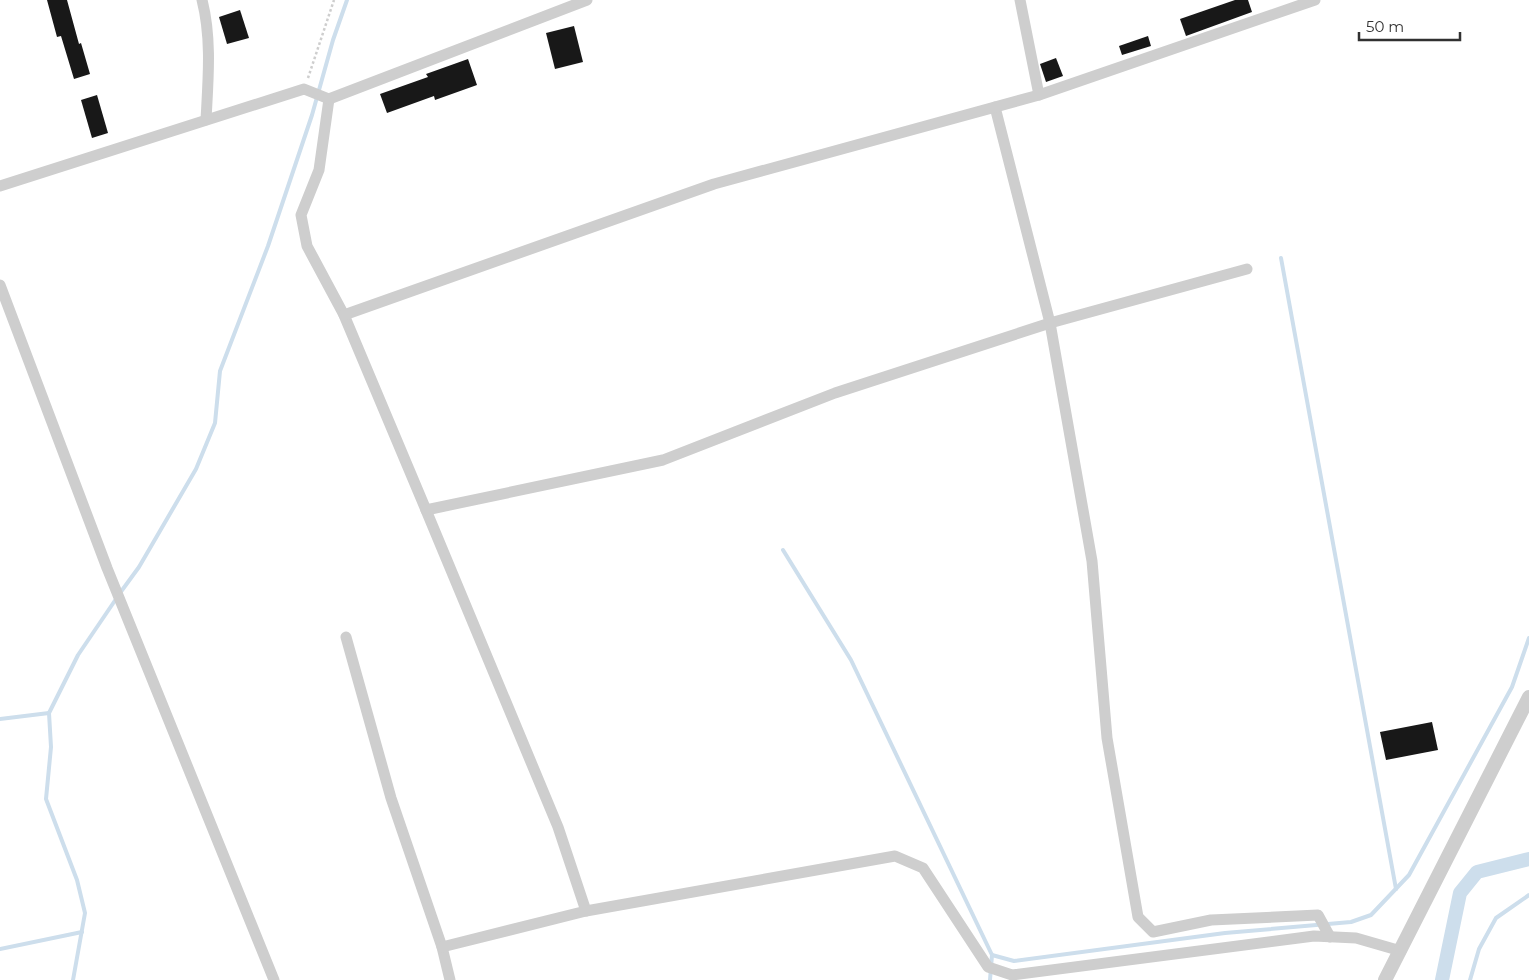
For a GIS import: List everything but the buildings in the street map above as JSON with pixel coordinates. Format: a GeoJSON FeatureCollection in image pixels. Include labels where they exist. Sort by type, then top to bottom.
{"type":"FeatureCollection","features":[{"type":"Feature","properties":{"kind":"street"},"geometry":{"type":"LineString","coordinates":[[202,0],[205,12],[209,62],[206,120]]}},
{"type":"Feature","properties":{"kind":"street"},"geometry":{"type":"LineString","coordinates":[[0,186],[304,89],[329,99],[587,0]]}},
{"type":"Feature","properties":{"kind":"street"},"geometry":{"type":"LineString","coordinates":[[1020,0],[1040,95]]}},
{"type":"Feature","properties":{"kind":"street"},"geometry":{"type":"LineString","coordinates":[[344,315],[714,184],[1040,95],[1314,0]]}},
{"type":"Feature","properties":{"kind":"street"},"geometry":{"type":"LineString","coordinates":[[329,99],[319,170],[301,215],[307,246],[344,315],[426,510],[558,827],[586,910]]}},
{"type":"Feature","properties":{"kind":"street"},"geometry":{"type":"LineString","coordinates":[[996,107],[1050,323],[1092,561],[1107,738],[1138,917],[1153,932],[1211,920],[1318,915],[1330,937]]}},
{"type":"Feature","properties":{"kind":"street"},"geometry":{"type":"LineString","coordinates":[[426,510],[662,460],[835,394],[1050,323],[1247,270]]}},
{"type":"Feature","properties":{"kind":"street"},"geometry":{"type":"LineString","coordinates":[[0,285],[111,578],[274,980]]}},
{"type":"Feature","properties":{"kind":"street"},"geometry":{"type":"LineString","coordinates":[[346,637],[391,798],[442,947],[450,980]]}},
{"type":"Feature","properties":{"kind":"street"},"geometry":{"type":"LineString","coordinates":[[1385,980],[1529,697]]}},
{"type":"Feature","properties":{"kind":"street"},"geometry":{"type":"LineString","coordinates":[[442,947],[586,910],[895,856],[923,868],[988,967],[1012,975],[1314,936],[1356,938],[1400,951]]}},
{"type":"Feature","properties":{"kind":"path"},"geometry":{"type":"LineString","coordinates":[[304,89],[334,0]]}},
{"type":"Feature","properties":{"kind":"waterway"},"geometry":{"type":"LineString","coordinates":[[120,593],[139,567],[196,469],[215,423],[220,371],[268,246],[312,115],[333,40],[347,0]]}},
{"type":"Feature","properties":{"kind":"waterway"},"geometry":{"type":"LineString","coordinates":[[1281,258],[1396,889]]}},
{"type":"Feature","properties":{"kind":"waterway"},"geometry":{"type":"LineString","coordinates":[[783,550],[851,660],[992,955],[990,980]]}},
{"type":"Feature","properties":{"kind":"waterway"},"geometry":{"type":"LineString","coordinates":[[73,980],[85,913],[77,880],[46,799],[51,747],[49,713],[78,655],[116,599]]}},
{"type":"Feature","properties":{"kind":"waterway"},"geometry":{"type":"LineString","coordinates":[[992,955],[1014,961],[1225,933],[1351,922],[1371,915],[1409,875],[1512,687],[1529,638]]}},
{"type":"Feature","properties":{"kind":"waterway"},"geometry":{"type":"LineString","coordinates":[[0,719],[49,713]]}},
{"type":"Feature","properties":{"kind":"waterway"},"geometry":{"type":"LineString","coordinates":[[1442,980],[1460,893],[1477,872],[1529,859]]}},
{"type":"Feature","properties":{"kind":"waterway"},"geometry":{"type":"LineString","coordinates":[[1470,980],[1479,949],[1496,918],[1529,895]]}},
{"type":"Feature","properties":{"kind":"waterway"},"geometry":{"type":"LineString","coordinates":[[0,949],[82,932]]}}]}
